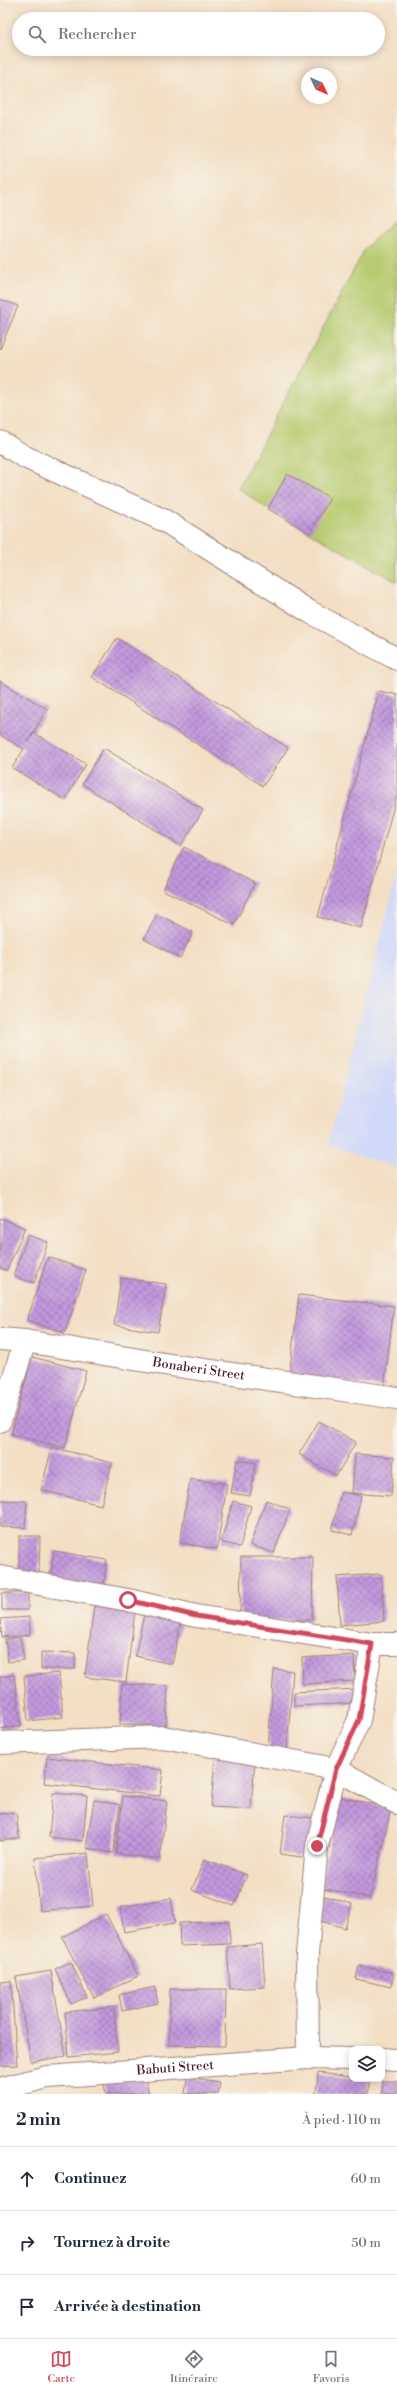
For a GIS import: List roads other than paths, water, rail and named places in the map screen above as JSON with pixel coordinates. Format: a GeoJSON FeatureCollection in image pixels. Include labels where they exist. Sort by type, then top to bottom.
{"type":"FeatureCollection","features":[{"type":"Feature","properties":{"kind":"street"},"geometry":{"type":"LineString","coordinates":[[0,442],[25,457],[165,522],[310,612],[397,659]]}},
{"type":"Feature","properties":{"kind":"street","name":"Bonaberi Street"},"geometry":{"type":"LineString","coordinates":[[0,1339],[25,1341],[164,1364],[397,1398]]}},
{"type":"Feature","properties":{"kind":"street"},"geometry":{"type":"LineString","coordinates":[[0,1421],[25,1341]]}},
{"type":"Feature","properties":{"kind":"street"},"geometry":{"type":"LineString","coordinates":[[0,1578],[128,1600],[196,1616],[372,1644],[397,1644]]}},
{"type":"Feature","properties":{"kind":"street"},"geometry":{"type":"LineString","coordinates":[[308,2058],[307,1954],[317,1846],[336,1769],[359,1720],[372,1644]]}},
{"type":"Feature","properties":{"kind":"street"},"geometry":{"type":"LineString","coordinates":[[0,1743],[163,1737],[336,1769],[397,1803]]}},
{"type":"Feature","properties":{"kind":"street","name":"Babuti Street"},"geometry":{"type":"LineString","coordinates":[[0,2089],[47,2077],[308,2058],[349,2059]]}},
{"type":"Feature","properties":{"kind":"street"},"geometry":{"type":"LineString","coordinates":[[385,2059],[397,2060]]}}]}
